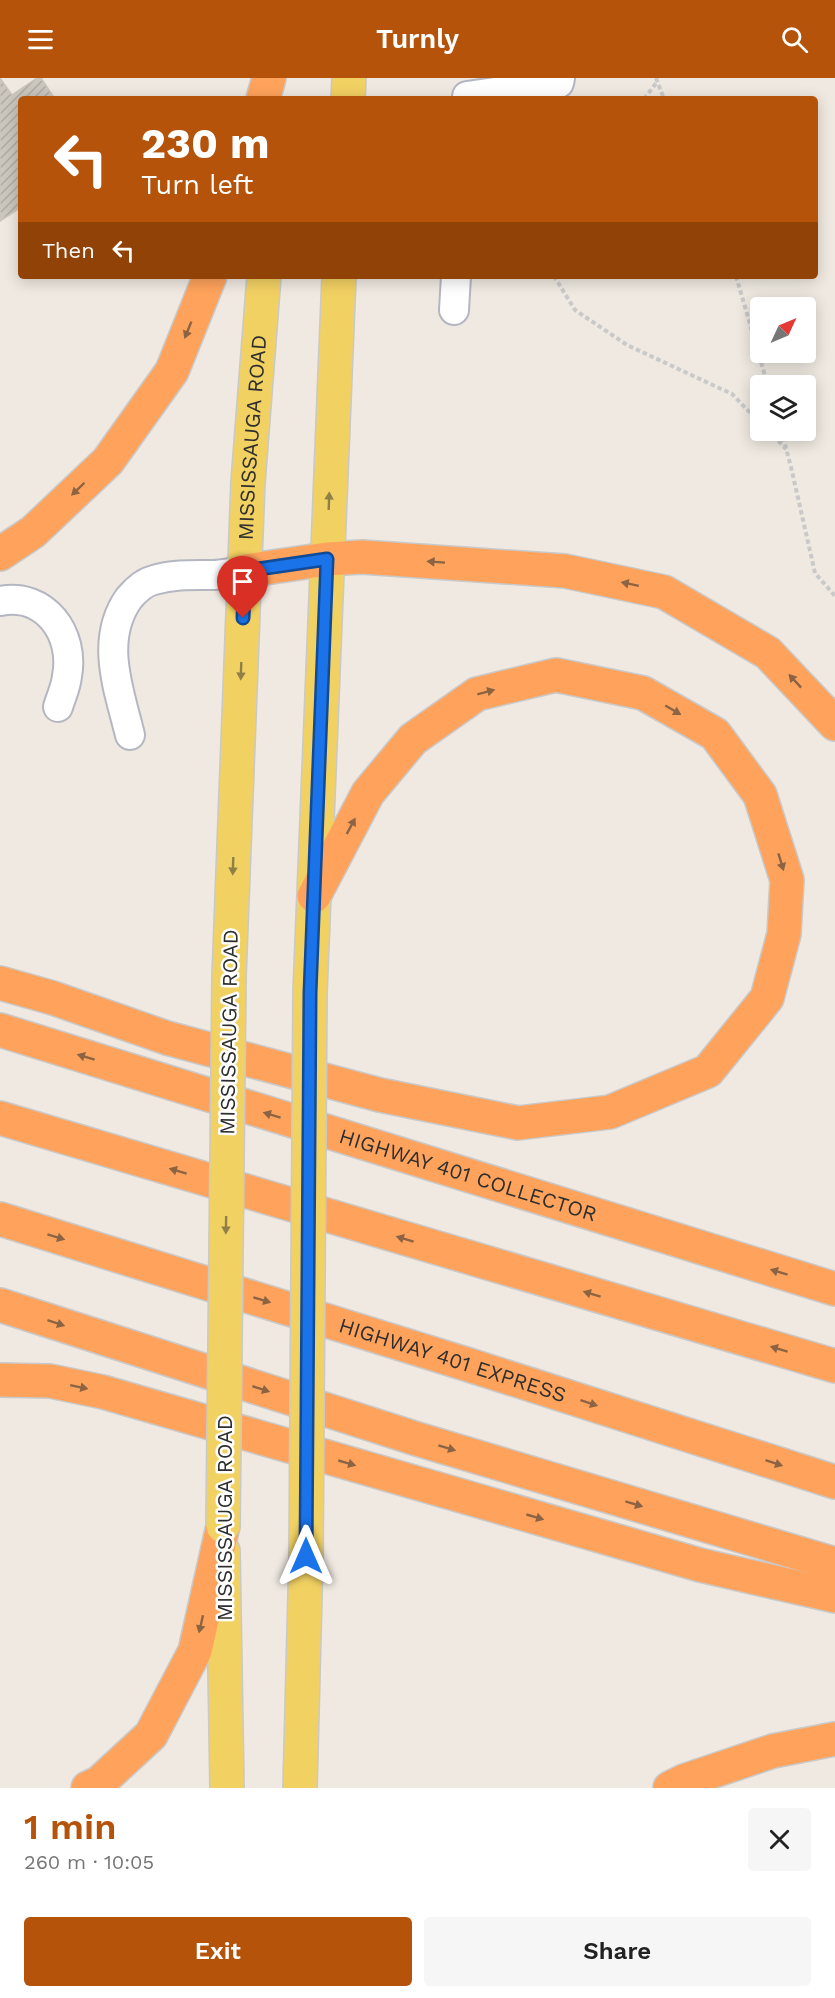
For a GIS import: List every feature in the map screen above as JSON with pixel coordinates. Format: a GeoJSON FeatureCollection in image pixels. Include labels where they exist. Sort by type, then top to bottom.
{"type":"FeatureCollection","features":[{"type":"Feature","properties":{"kind":"highway"},"geometry":{"type":"LineString","coordinates":[[264,96],[269,78]]}},
{"type":"Feature","properties":{"kind":"highway"},"geometry":{"type":"LineString","coordinates":[[0,554],[33,532],[108,461],[172,371],[209,279]]}},
{"type":"Feature","properties":{"kind":"highway"},"geometry":{"type":"LineString","coordinates":[[245,571],[327,559],[362,557],[565,571],[664,592],[768,653],[835,724]]}},
{"type":"Feature","properties":{"kind":"highway"},"geometry":{"type":"LineString","coordinates":[[0,983],[53,998],[167,1038],[380,1095],[518,1123],[610,1112],[708,1071],[767,998],[784,934],[787,880],[760,795],[715,734],[643,693],[556,675],[477,694],[413,738],[368,793],[314,896]]}},
{"type":"Feature","properties":{"kind":"highway","name":"HIGHWAY 401 COLLECTOR"},"geometry":{"type":"LineString","coordinates":[[0,1030],[835,1289]]}},
{"type":"Feature","properties":{"kind":"highway"},"geometry":{"type":"LineString","coordinates":[[0,1118],[835,1366]]}},
{"type":"Feature","properties":{"kind":"highway","name":"HIGHWAY 401 EXPRESS"},"geometry":{"type":"LineString","coordinates":[[0,1219],[458,1361],[835,1482]]}},
{"type":"Feature","properties":{"kind":"highway"},"geometry":{"type":"LineString","coordinates":[[0,1305],[417,1439],[835,1564]]}},
{"type":"Feature","properties":{"kind":"highway"},"geometry":{"type":"LineString","coordinates":[[0,1380],[50,1381],[103,1392],[700,1565],[835,1596]]}},
{"type":"Feature","properties":{"kind":"highway"},"geometry":{"type":"LineString","coordinates":[[88,1788],[99,1783],[151,1735],[195,1651],[223,1526]]}},
{"type":"Feature","properties":{"kind":"highway"},"geometry":{"type":"LineString","coordinates":[[670,1788],[684,1781],[773,1751],[835,1738]]}},
{"type":"Feature","properties":{"kind":"main road"},"geometry":{"type":"LineString","coordinates":[[277,96],[279,78]]}},
{"type":"Feature","properties":{"kind":"main road"},"geometry":{"type":"LineString","coordinates":[[348,96],[349,78]]}},
{"type":"Feature","properties":{"kind":"main road","name":"MISSISSAUGA ROAD"},"geometry":{"type":"LineString","coordinates":[[227,1788],[223,1526],[229,977],[248,482],[264,279]]}},
{"type":"Feature","properties":{"kind":"main road"},"geometry":{"type":"LineString","coordinates":[[300,1788],[306,1556],[310,993],[339,279]]}},
{"type":"Feature","properties":{"kind":"lane"},"geometry":{"type":"LineString","coordinates":[[466,91],[559,83],[560,78]]}},
{"type":"Feature","properties":{"kind":"lane"},"geometry":{"type":"LineString","coordinates":[[454,310],[456,279]]}},
{"type":"Feature","properties":{"kind":"lane"},"geometry":{"type":"LineString","coordinates":[[130,735],[113,662],[113,636],[121,610],[133,593],[151,580],[177,575],[214,575],[245,571]]}},
{"type":"Feature","properties":{"kind":"lane"},"geometry":{"type":"LineString","coordinates":[[0,601],[11,599],[33,602],[49,613],[62,631],[68,651],[68,675],[58,707]]}},
{"type":"Feature","properties":{"kind":"path"},"geometry":{"type":"LineString","coordinates":[[646,96],[656,80]]}},
{"type":"Feature","properties":{"kind":"path"},"geometry":{"type":"LineString","coordinates":[[656,80],[663,96]]}},
{"type":"Feature","properties":{"kind":"path"},"geometry":{"type":"LineString","coordinates":[[556,279],[575,310],[627,345],[732,394],[750,413]]}},
{"type":"Feature","properties":{"kind":"path"},"geometry":{"type":"LineString","coordinates":[[737,279],[765,375]]}},
{"type":"Feature","properties":{"kind":"path"},"geometry":{"type":"LineString","coordinates":[[778,441],[786,450]]}},
{"type":"Feature","properties":{"kind":"path"},"geometry":{"type":"LineString","coordinates":[[784,441],[815,573],[835,596]]}},
{"type":"Feature","properties":{"kind":"building"},"geometry":{"type":"Polygon","coordinates":[[[0,78],[12,95],[37,78],[41,78],[53,96],[18,96],[18,209],[0,221],[0,78]]]}},
{"type":"Feature","properties":{"kind":"route"},"geometry":{"type":"LineString","coordinates":[[243,618],[245,571],[327,559],[310,993],[306,1556]]}}]}
